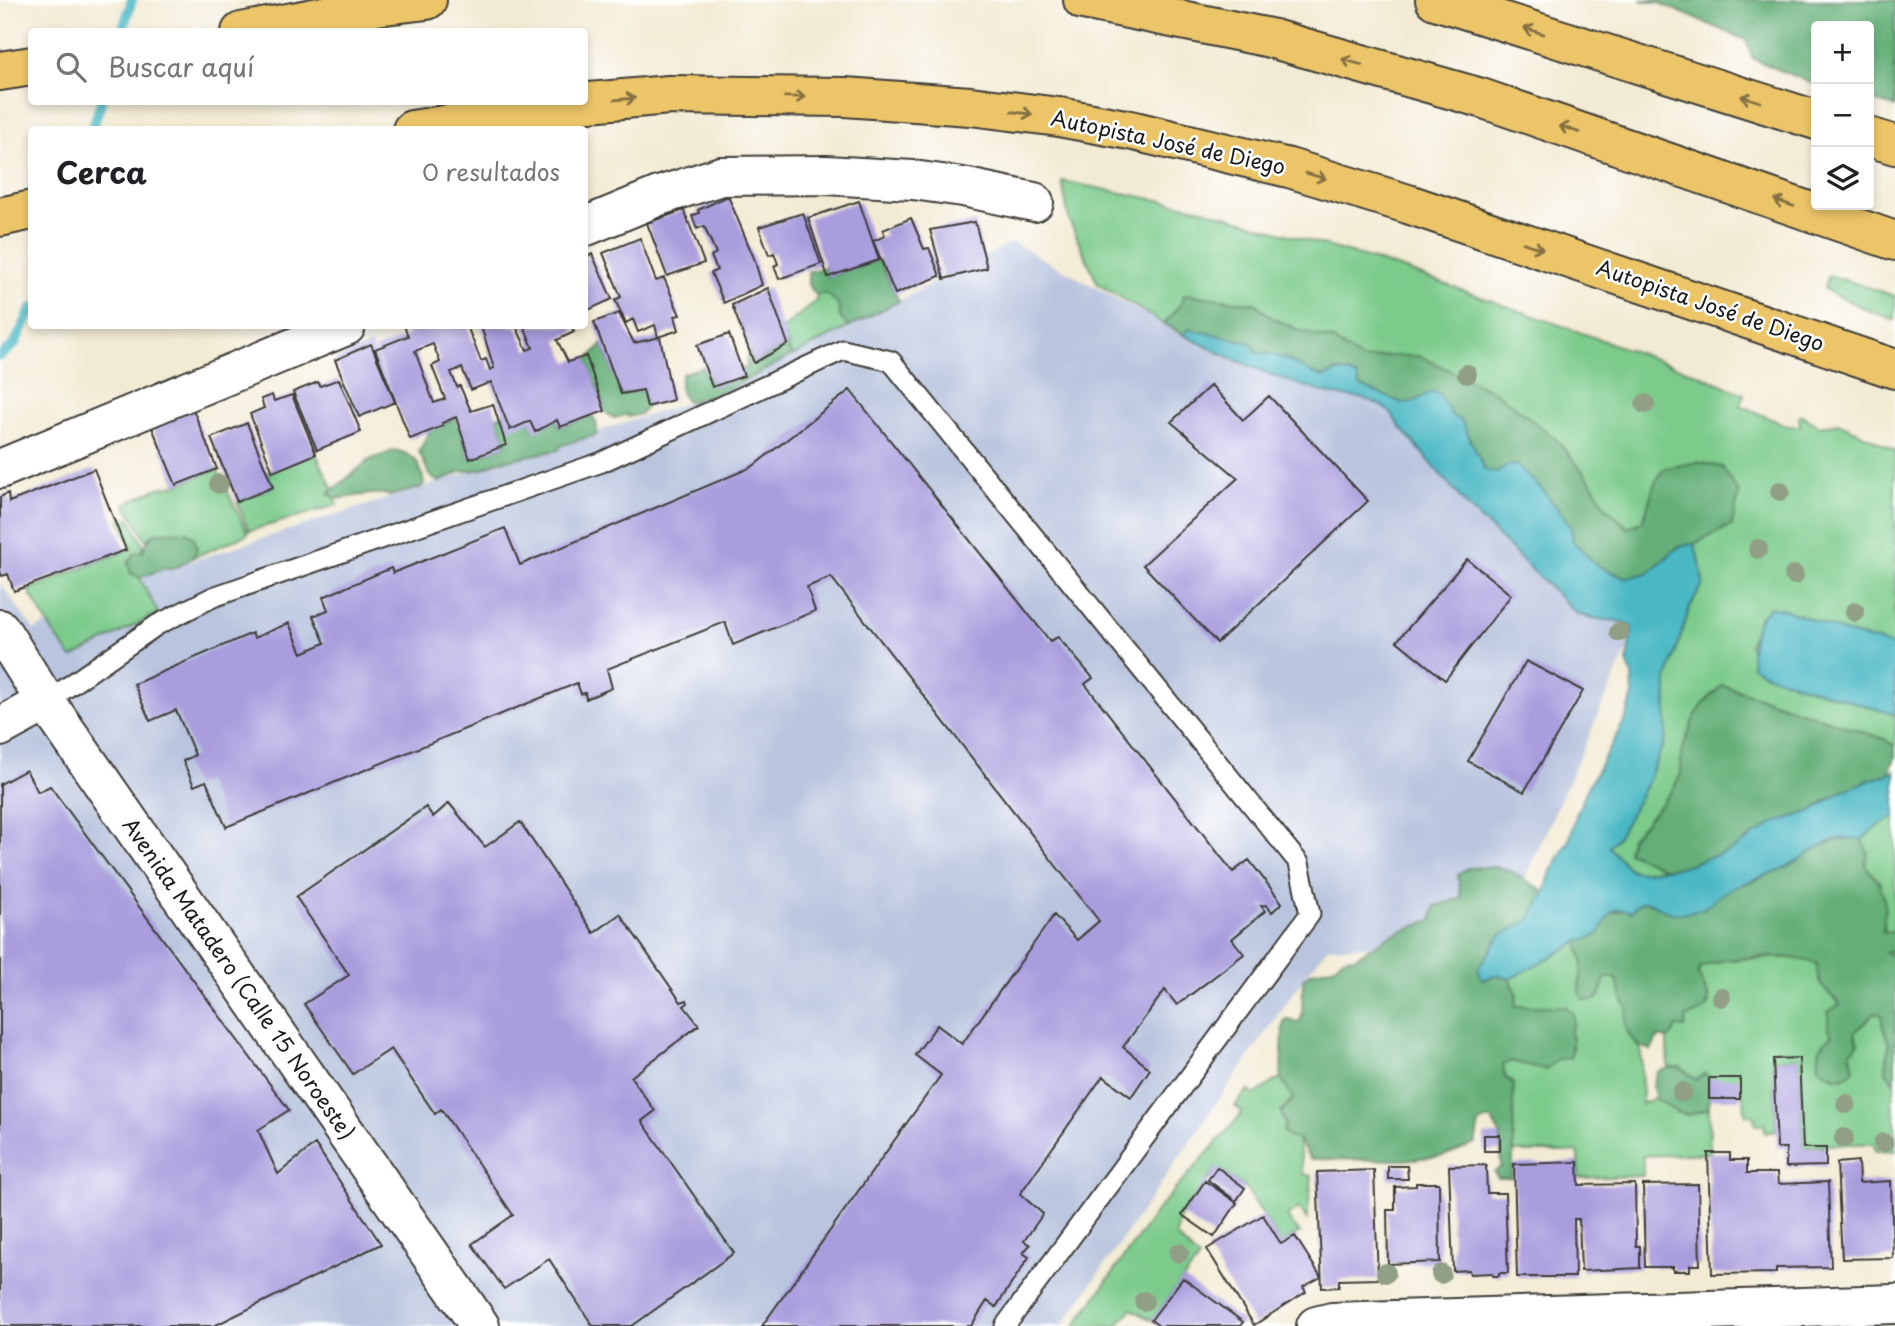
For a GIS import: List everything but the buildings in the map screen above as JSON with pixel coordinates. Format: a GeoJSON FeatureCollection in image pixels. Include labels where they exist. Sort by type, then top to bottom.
{"type":"FeatureCollection","features":[{"type":"Feature","properties":{"kind":"highway"},"geometry":{"type":"LineString","coordinates":[[261,28],[376,6],[427,0]]}},
{"type":"Feature","properties":{"kind":"highway"},"geometry":{"type":"LineString","coordinates":[[1083,0],[1270,38],[1481,98],[1895,241]]}},
{"type":"Feature","properties":{"kind":"highway"},"geometry":{"type":"LineString","coordinates":[[1435,0],[1811,118]]}},
{"type":"Feature","properties":{"kind":"highway"},"geometry":{"type":"LineString","coordinates":[[0,71],[28,67]]}},
{"type":"Feature","properties":{"kind":"highway","name":"Autopista José de Diego"},"geometry":{"type":"LineString","coordinates":[[588,102],[669,95],[845,97],[970,106],[1059,117],[1130,130],[1289,168],[1408,204],[1895,369]]}},
{"type":"Feature","properties":{"kind":"highway","name":"Autopista José de Diego"},"geometry":{"type":"LineString","coordinates":[[437,126],[570,105]]}},
{"type":"Feature","properties":{"kind":"highway"},"geometry":{"type":"LineString","coordinates":[[1874,138],[1895,145]]}},
{"type":"Feature","properties":{"kind":"highway"},"geometry":{"type":"LineString","coordinates":[[0,217],[28,211]]}},
{"type":"Feature","properties":{"kind":"street"},"geometry":{"type":"LineString","coordinates":[[588,225],[659,196],[721,176],[826,176],[913,180],[1034,202]]}},
{"type":"Feature","properties":{"kind":"street"},"geometry":{"type":"LineString","coordinates":[[0,469],[339,329]]}},
{"type":"Feature","properties":{"kind":"street","name":"Avenida Matadero (Calle 15 Noroeste)"},"geometry":{"type":"LineString","coordinates":[[0,629],[46,702],[480,1326]]}},
{"type":"Feature","properties":{"kind":"street"},"geometry":{"type":"LineString","coordinates":[[0,727],[46,702]]}},
{"type":"Feature","properties":{"kind":"street"},"geometry":{"type":"LineString","coordinates":[[1316,1326],[1346,1321],[1895,1304]]}},
{"type":"Feature","properties":{"kind":"lane"},"geometry":{"type":"LineString","coordinates":[[46,702],[157,625],[213,597],[602,462],[843,351],[891,361],[1299,863],[1310,914],[1005,1326]]}},
{"type":"Feature","properties":{"kind":"shaded area"},"geometry":{"type":"Polygon","coordinates":[[[1012,242],[1209,349],[1339,397],[1355,395],[1380,405],[1392,413],[1397,423],[1598,620],[1621,620],[1632,627],[1632,639],[1496,943],[1328,947],[1062,1326],[0,1326],[0,583],[34,630],[154,573],[727,390],[1012,242]]]}},
{"type":"Feature","properties":{"kind":"green space"},"geometry":{"type":"Polygon","coordinates":[[[1640,0],[1895,0],[1895,107],[1874,101],[1874,21],[1811,21],[1811,83],[1753,59],[1746,40],[1659,3],[1640,0]]]}},
{"type":"Feature","properties":{"kind":"green space"},"geometry":{"type":"Polygon","coordinates":[[[1062,181],[1199,208],[1397,267],[1697,374],[1744,394],[1740,405],[1787,426],[1800,426],[1799,417],[1802,415],[1818,426],[1840,423],[1895,450],[1895,646],[1844,632],[1786,610],[1760,616],[1749,645],[1765,674],[1895,715],[1895,747],[1884,739],[1722,685],[1694,718],[1681,754],[1681,774],[1672,791],[1631,837],[1628,852],[1663,868],[1631,870],[1609,847],[1619,835],[1648,781],[1666,738],[1667,679],[1690,607],[1703,584],[1694,544],[1732,525],[1648,506],[1643,521],[1628,528],[1607,508],[1586,475],[1556,439],[1497,393],[1386,356],[1363,360],[1333,340],[1298,330],[1272,318],[1256,304],[1185,294],[1183,301],[1164,324],[1098,284],[1069,220],[1062,181]]]}},
{"type":"Feature","properties":{"kind":"green space"},"geometry":{"type":"Polygon","coordinates":[[[879,260],[899,301],[849,327],[840,317],[838,304],[826,294],[816,294],[808,285],[808,272],[825,267],[828,277],[879,260]]]}},
{"type":"Feature","properties":{"kind":"green space"},"geometry":{"type":"Polygon","coordinates":[[[1829,275],[1895,296],[1895,320],[1824,289],[1829,275]]]}},
{"type":"Feature","properties":{"kind":"green space"},"geometry":{"type":"Polygon","coordinates":[[[816,294],[826,294],[838,304],[840,317],[849,327],[792,356],[782,329],[816,301],[816,294]]]}},
{"type":"Feature","properties":{"kind":"green space"},"geometry":{"type":"Polygon","coordinates":[[[1184,294],[1256,304],[1272,318],[1298,330],[1332,340],[1363,360],[1386,356],[1420,356],[1497,393],[1556,439],[1586,475],[1607,508],[1628,528],[1643,521],[1655,483],[1663,469],[1697,462],[1722,467],[1739,493],[1732,525],[1694,544],[1680,546],[1648,573],[1627,578],[1596,565],[1573,541],[1571,526],[1507,465],[1497,473],[1485,471],[1461,420],[1452,416],[1439,394],[1405,404],[1360,386],[1357,377],[1339,370],[1324,377],[1278,356],[1257,353],[1251,343],[1189,329],[1184,335],[1164,324],[1183,301],[1184,294]]]}},
{"type":"Feature","properties":{"kind":"green space"},"geometry":{"type":"Polygon","coordinates":[[[602,344],[621,394],[643,390],[647,407],[640,414],[615,418],[605,411],[587,361],[602,344]]]}},
{"type":"Feature","properties":{"kind":"green space"},"geometry":{"type":"Polygon","coordinates":[[[788,344],[791,356],[727,390],[688,402],[681,392],[680,381],[683,373],[702,367],[713,387],[743,376],[741,369],[748,367],[746,361],[749,352],[754,363],[788,344]]]}},
{"type":"Feature","properties":{"kind":"green space"},"geometry":{"type":"Polygon","coordinates":[[[504,414],[530,421],[535,431],[557,420],[560,427],[592,416],[597,425],[596,435],[562,445],[558,450],[496,462],[483,469],[460,472],[439,482],[430,476],[419,451],[430,431],[456,417],[470,459],[506,445],[497,417],[504,414]]]}},
{"type":"Feature","properties":{"kind":"green space"},"geometry":{"type":"Polygon","coordinates":[[[395,450],[408,454],[419,465],[424,484],[420,488],[389,496],[372,494],[336,499],[329,493],[369,460],[395,450]]]}},
{"type":"Feature","properties":{"kind":"green space"},"geometry":{"type":"Polygon","coordinates":[[[316,454],[333,489],[329,493],[336,499],[337,505],[249,531],[237,502],[273,487],[268,472],[316,454]]]}},
{"type":"Feature","properties":{"kind":"green space"},"geometry":{"type":"Polygon","coordinates":[[[217,469],[248,534],[192,558],[197,549],[194,538],[187,532],[155,533],[146,540],[125,504],[158,488],[176,485],[217,469]]]}},
{"type":"Feature","properties":{"kind":"green space"},"geometry":{"type":"Polygon","coordinates":[[[119,518],[129,518],[144,546],[131,573],[140,578],[158,613],[72,658],[52,631],[28,590],[132,548],[119,518]]]}},
{"type":"Feature","properties":{"kind":"green space"},"geometry":{"type":"Polygon","coordinates":[[[187,532],[194,538],[197,549],[192,558],[175,568],[165,568],[140,578],[131,573],[128,563],[135,553],[143,552],[154,535],[187,532]]]}},
{"type":"Feature","properties":{"kind":"green space"},"geometry":{"type":"Polygon","coordinates":[[[1722,685],[1884,739],[1895,747],[1895,757],[1889,774],[1870,779],[1826,800],[1812,811],[1774,823],[1730,851],[1680,867],[1663,868],[1628,852],[1631,837],[1672,791],[1681,774],[1681,754],[1694,718],[1722,685]]]}},
{"type":"Feature","properties":{"kind":"green space"},"geometry":{"type":"Polygon","coordinates":[[[1895,817],[1895,931],[1883,932],[1880,883],[1865,865],[1862,840],[1876,827],[1895,817]]]}},
{"type":"Feature","properties":{"kind":"green space"},"geometry":{"type":"Polygon","coordinates":[[[1854,838],[1862,840],[1868,853],[1865,865],[1881,888],[1885,911],[1883,932],[1895,931],[1895,951],[1886,952],[1895,958],[1895,1083],[1886,1071],[1889,1043],[1882,1024],[1882,1015],[1875,1012],[1855,1032],[1858,1043],[1855,1049],[1850,1051],[1854,1069],[1850,1074],[1837,1077],[1819,1068],[1820,1050],[1832,1036],[1828,1025],[1828,1012],[1840,1004],[1820,983],[1817,964],[1804,960],[1743,958],[1701,967],[1698,974],[1707,996],[1707,1006],[1686,1018],[1685,1028],[1676,1027],[1667,1039],[1658,1037],[1651,1050],[1638,1045],[1629,1036],[1626,1023],[1628,1009],[1623,1002],[1616,978],[1605,978],[1600,995],[1595,1000],[1584,1000],[1581,995],[1579,987],[1582,963],[1578,942],[1598,935],[1607,914],[1643,901],[1659,906],[1700,910],[1728,890],[1763,877],[1817,848],[1854,838]]]}},
{"type":"Feature","properties":{"kind":"green space"},"geometry":{"type":"Polygon","coordinates":[[[1495,867],[1513,872],[1545,892],[1530,920],[1501,935],[1478,969],[1483,980],[1496,975],[1510,979],[1517,994],[1515,1006],[1565,1006],[1574,1014],[1570,1033],[1570,1058],[1557,1059],[1546,1070],[1511,1061],[1503,1065],[1505,1077],[1514,1085],[1514,1155],[1511,1178],[1498,1178],[1494,1172],[1501,1167],[1501,1136],[1492,1120],[1479,1124],[1475,1144],[1443,1156],[1402,1160],[1310,1159],[1298,1139],[1290,1138],[1283,1132],[1285,1124],[1281,1112],[1293,1099],[1281,1077],[1283,1025],[1286,1019],[1299,1023],[1302,1016],[1303,979],[1312,972],[1335,966],[1343,958],[1355,957],[1391,935],[1432,920],[1435,906],[1461,898],[1458,875],[1468,868],[1495,867]]]}},
{"type":"Feature","properties":{"kind":"green space"},"geometry":{"type":"Polygon","coordinates":[[[1578,942],[1583,966],[1579,987],[1584,1000],[1605,978],[1616,978],[1618,982],[1623,1002],[1628,1009],[1625,1019],[1637,1046],[1641,1048],[1642,1104],[1655,1098],[1676,1112],[1686,1115],[1709,1109],[1710,1153],[1643,1156],[1643,1176],[1579,1178],[1578,1152],[1514,1152],[1511,1116],[1514,1085],[1505,1077],[1503,1065],[1510,1061],[1545,1069],[1557,1059],[1572,1054],[1570,1033],[1574,1023],[1552,1006],[1515,1006],[1517,994],[1510,979],[1578,942]]]}},
{"type":"Feature","properties":{"kind":"green space"},"geometry":{"type":"Polygon","coordinates":[[[1800,958],[1818,964],[1821,983],[1840,1004],[1828,1025],[1832,1037],[1824,1043],[1819,1054],[1820,1068],[1833,1077],[1844,1078],[1855,1032],[1875,1012],[1882,1015],[1882,1024],[1889,1043],[1886,1071],[1895,1083],[1892,1102],[1895,1116],[1895,1151],[1876,1151],[1874,1144],[1803,1148],[1799,1058],[1773,1059],[1776,1131],[1765,1133],[1764,1124],[1755,1125],[1754,1116],[1745,1114],[1744,1096],[1696,1080],[1680,1067],[1668,1068],[1667,1039],[1684,1018],[1709,1003],[1698,974],[1701,967],[1725,960],[1800,958]]]}},
{"type":"Feature","properties":{"kind":"green space"},"geometry":{"type":"Polygon","coordinates":[[[1680,1067],[1696,1080],[1705,1073],[1709,1078],[1709,1109],[1687,1115],[1676,1112],[1655,1098],[1653,1086],[1657,1072],[1680,1067]]]}},
{"type":"Feature","properties":{"kind":"green space"},"geometry":{"type":"Polygon","coordinates":[[[1281,1077],[1293,1099],[1286,1105],[1282,1117],[1298,1139],[1303,1174],[1312,1176],[1307,1219],[1298,1208],[1287,1216],[1299,1233],[1281,1244],[1246,1188],[1217,1168],[1180,1216],[1176,1236],[1199,1259],[1151,1320],[1131,1309],[1117,1326],[1075,1326],[1158,1209],[1240,1116],[1241,1111],[1235,1106],[1248,1090],[1254,1095],[1281,1077]]]}},
{"type":"Feature","properties":{"kind":"water"},"geometry":{"type":"Polygon","coordinates":[[[1189,329],[1251,343],[1257,353],[1278,356],[1324,377],[1337,372],[1348,373],[1357,377],[1360,386],[1405,404],[1432,391],[1439,394],[1452,416],[1461,420],[1485,470],[1497,473],[1508,465],[1517,465],[1541,488],[1571,526],[1573,541],[1596,565],[1615,574],[1627,578],[1648,573],[1680,546],[1694,544],[1703,584],[1690,607],[1667,679],[1666,738],[1648,781],[1619,835],[1609,847],[1630,870],[1640,872],[1680,867],[1730,851],[1774,823],[1812,811],[1844,790],[1895,771],[1895,817],[1876,827],[1862,840],[1850,838],[1830,841],[1784,868],[1732,888],[1696,911],[1672,913],[1646,902],[1642,902],[1631,912],[1618,909],[1613,911],[1598,935],[1578,942],[1510,979],[1496,975],[1482,980],[1478,969],[1501,935],[1530,920],[1545,892],[1551,871],[1570,838],[1587,789],[1626,718],[1633,695],[1632,675],[1627,662],[1632,627],[1576,613],[1470,509],[1384,408],[1364,399],[1326,393],[1253,367],[1184,335],[1189,329]]]}},
{"type":"Feature","properties":{"kind":"water"},"geometry":{"type":"Polygon","coordinates":[[[1769,607],[1786,610],[1844,632],[1895,646],[1895,715],[1765,674],[1752,666],[1753,635],[1759,620],[1769,607]]]}},
{"type":"Feature","properties":{"kind":"waterway"},"geometry":{"type":"LineString","coordinates":[[123,28],[132,0]]}},
{"type":"Feature","properties":{"kind":"waterway"},"geometry":{"type":"LineString","coordinates":[[93,126],[100,105]]}},
{"type":"Feature","properties":{"kind":"waterway"},"geometry":{"type":"LineString","coordinates":[[0,356],[14,345],[28,316]]}}]}
